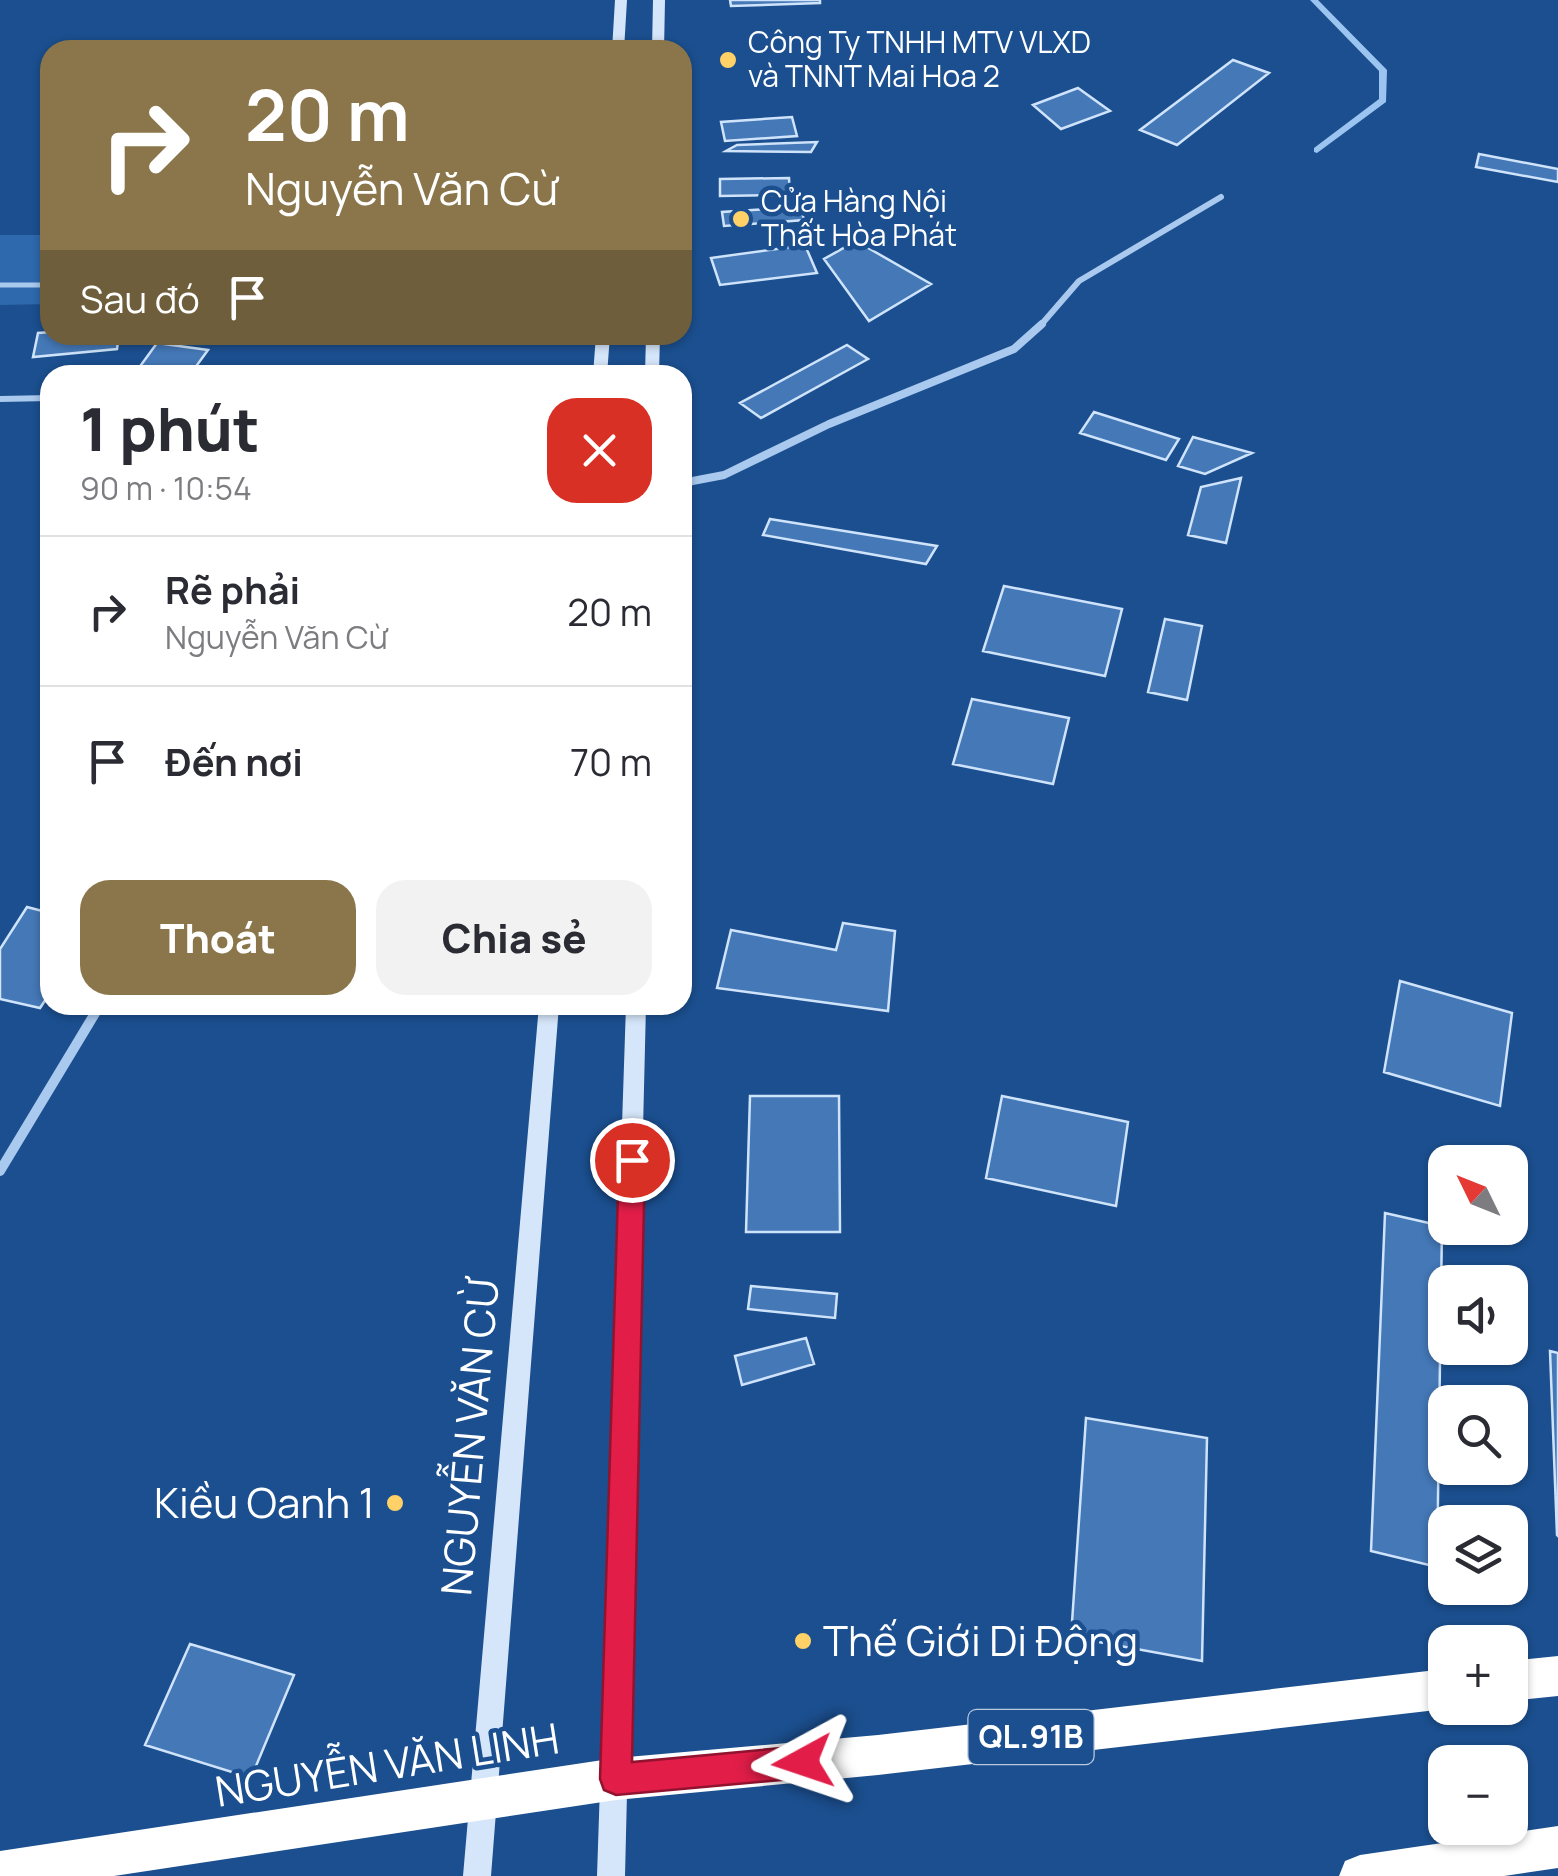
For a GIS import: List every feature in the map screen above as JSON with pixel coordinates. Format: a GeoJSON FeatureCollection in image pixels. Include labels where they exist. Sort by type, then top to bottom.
{"type":"FeatureCollection","features":[{"type":"Feature","properties":{"kind":"highway"},"geometry":{"type":"LineString","coordinates":[[1528,1680],[1558,1676]]}},
{"type":"Feature","properties":{"kind":"highway","name":"NGUYỄN VĂN LINH"},"geometry":{"type":"LineString","coordinates":[[0,1872],[616,1779],[878,1755],[1428,1691]]}},
{"type":"Feature","properties":{"kind":"highway"},"geometry":{"type":"LineString","coordinates":[[1360,1876],[1558,1847]]}},
{"type":"Feature","properties":{"kind":"main road"},"geometry":{"type":"LineString","coordinates":[[619,40],[621,0]]}},
{"type":"Feature","properties":{"kind":"main road"},"geometry":{"type":"LineString","coordinates":[[658,40],[660,0]]}},
{"type":"Feature","properties":{"kind":"main road","name":"NGUYỄN VĂN CỪ"},"geometry":{"type":"LineString","coordinates":[[477,1876],[547,1015]]}},
{"type":"Feature","properties":{"kind":"main road"},"geometry":{"type":"LineString","coordinates":[[611,1876],[636,1015]]}},
{"type":"Feature","properties":{"kind":"street"},"geometry":{"type":"LineString","coordinates":[[692,480],[724,474],[829,424],[1014,349],[1027,341],[1080,281],[1222,197]]}},
{"type":"Feature","properties":{"kind":"street"},"geometry":{"type":"LineString","coordinates":[[0,1171],[94,1015]]}},
{"type":"Feature","properties":{"kind":"lane"},"geometry":{"type":"LineString","coordinates":[[0,285],[40,285]]}},
{"type":"Feature","properties":{"kind":"lane"},"geometry":{"type":"LineString","coordinates":[[0,399],[40,398]]}},
{"type":"Feature","properties":{"kind":"shaded area"},"geometry":{"type":"Polygon","coordinates":[[[0,235],[40,235],[40,304],[0,305],[0,235]]]}},
{"type":"Feature","properties":{"kind":"building"},"geometry":{"type":"Polygon","coordinates":[[[730,0],[820,0],[820,3],[731,6],[730,0]]]}},
{"type":"Feature","properties":{"kind":"building"},"geometry":{"type":"Polygon","coordinates":[[[1233,60],[1269,73],[1177,145],[1140,130],[1233,60]]]}},
{"type":"Feature","properties":{"kind":"building"},"geometry":{"type":"Polygon","coordinates":[[[1078,88],[1110,111],[1061,129],[1033,105],[1078,88]]]}},
{"type":"Feature","properties":{"kind":"building"},"geometry":{"type":"Polygon","coordinates":[[[792,117],[797,136],[725,141],[721,122],[792,117]]]}},
{"type":"Feature","properties":{"kind":"building"},"geometry":{"type":"Polygon","coordinates":[[[817,142],[811,152],[726,151],[737,145],[817,142]]]}},
{"type":"Feature","properties":{"kind":"building"},"geometry":{"type":"Polygon","coordinates":[[[1479,154],[1558,169],[1558,182],[1476,167],[1479,154]]]}},
{"type":"Feature","properties":{"kind":"building"},"geometry":{"type":"Polygon","coordinates":[[[789,178],[790,195],[720,196],[720,179],[789,178]]]}},
{"type":"Feature","properties":{"kind":"building"},"geometry":{"type":"Polygon","coordinates":[[[801,207],[804,220],[724,226],[722,212],[801,207]]]}},
{"type":"Feature","properties":{"kind":"building"},"geometry":{"type":"Polygon","coordinates":[[[856,241],[931,284],[869,321],[824,259],[856,241]]]}},
{"type":"Feature","properties":{"kind":"building"},"geometry":{"type":"Polygon","coordinates":[[[805,245],[817,273],[720,285],[711,258],[805,245]]]}},
{"type":"Feature","properties":{"kind":"building"},"geometry":{"type":"Polygon","coordinates":[[[38,333],[40,345],[118,345],[117,349],[33,357],[38,333]]]}},
{"type":"Feature","properties":{"kind":"building"},"geometry":{"type":"Polygon","coordinates":[[[156,345],[208,350],[197,365],[141,365],[156,345]]]}},
{"type":"Feature","properties":{"kind":"building"},"geometry":{"type":"Polygon","coordinates":[[[847,345],[868,359],[761,418],[740,403],[847,345]]]}},
{"type":"Feature","properties":{"kind":"building"},"geometry":{"type":"Polygon","coordinates":[[[1094,412],[1179,439],[1166,460],[1080,433],[1094,412]]]}},
{"type":"Feature","properties":{"kind":"building"},"geometry":{"type":"Polygon","coordinates":[[[1193,437],[1252,453],[1205,474],[1178,466],[1193,437]]]}},
{"type":"Feature","properties":{"kind":"building"},"geometry":{"type":"Polygon","coordinates":[[[1241,478],[1226,543],[1188,535],[1201,487],[1241,478]]]}},
{"type":"Feature","properties":{"kind":"building"},"geometry":{"type":"Polygon","coordinates":[[[770,519],[937,546],[926,564],[763,535],[770,519]]]}},
{"type":"Feature","properties":{"kind":"building"},"geometry":{"type":"Polygon","coordinates":[[[1004,586],[1122,609],[1105,676],[983,651],[1004,586]]]}},
{"type":"Feature","properties":{"kind":"building"},"geometry":{"type":"Polygon","coordinates":[[[1165,619],[1202,626],[1187,700],[1148,692],[1165,619]]]}},
{"type":"Feature","properties":{"kind":"building"},"geometry":{"type":"Polygon","coordinates":[[[972,699],[1069,718],[1053,784],[953,764],[972,699]]]}},
{"type":"Feature","properties":{"kind":"building"},"geometry":{"type":"Polygon","coordinates":[[[27,907],[40,910],[40,1008],[0,999],[0,949],[27,907]]]}},
{"type":"Feature","properties":{"kind":"building"},"geometry":{"type":"Polygon","coordinates":[[[843,923],[895,931],[888,1011],[717,988],[731,930],[836,950],[843,923]]]}},
{"type":"Feature","properties":{"kind":"building"},"geometry":{"type":"Polygon","coordinates":[[[1400,981],[1512,1013],[1500,1106],[1384,1072],[1400,981]]]}},
{"type":"Feature","properties":{"kind":"building"},"geometry":{"type":"Polygon","coordinates":[[[750,1096],[839,1096],[840,1232],[746,1232],[750,1096]]]}},
{"type":"Feature","properties":{"kind":"building"},"geometry":{"type":"Polygon","coordinates":[[[1002,1096],[1128,1122],[1116,1206],[986,1178],[1002,1096]]]}},
{"type":"Feature","properties":{"kind":"building"},"geometry":{"type":"Polygon","coordinates":[[[1385,1213],[1428,1223],[1428,1245],[1442,1245],[1441,1265],[1428,1265],[1428,1365],[1440,1365],[1440,1385],[1428,1385],[1428,1485],[1438,1485],[1438,1505],[1428,1505],[1428,1565],[1371,1551],[1385,1213]]]}},
{"type":"Feature","properties":{"kind":"building"},"geometry":{"type":"Polygon","coordinates":[[[751,1286],[837,1294],[835,1318],[748,1309],[751,1286]]]}},
{"type":"Feature","properties":{"kind":"building"},"geometry":{"type":"Polygon","coordinates":[[[806,1338],[814,1364],[742,1385],[735,1356],[806,1338]]]}},
{"type":"Feature","properties":{"kind":"building"},"geometry":{"type":"Polygon","coordinates":[[[1550,1351],[1558,1353],[1558,1536],[1557,1535],[1550,1351]]]}},
{"type":"Feature","properties":{"kind":"building"},"geometry":{"type":"Polygon","coordinates":[[[1086,1418],[1207,1438],[1202,1661],[1071,1637],[1086,1418]]]}},
{"type":"Feature","properties":{"kind":"building"},"geometry":{"type":"Polygon","coordinates":[[[190,1644],[294,1675],[251,1778],[145,1745],[190,1644]]]}},
{"type":"Feature","properties":{"kind":"waterway"},"geometry":{"type":"LineString","coordinates":[[1314,0],[1383,70],[1383,100],[1317,150]]}},
{"type":"Feature","properties":{"kind":"place","name":"Công Ty TNHH MTV VLXD và TNNT Mai Hoa 2"},"geometry":{"type":"Point","coordinates":[728,60]}},
{"type":"Feature","properties":{"kind":"place","name":"Cửa Hàng Nội Thất Hòa Phát"},"geometry":{"type":"Point","coordinates":[741,219]}},
{"type":"Feature","properties":{"kind":"place","name":"Kiều Oanh 1"},"geometry":{"type":"Point","coordinates":[395,1503]}},
{"type":"Feature","properties":{"kind":"place","name":"Thế Giới Di Động"},"geometry":{"type":"Point","coordinates":[803,1641]}},
{"type":"Feature","properties":{"kind":"route"},"geometry":{"type":"LineString","coordinates":[[632,1160],[616,1779],[803,1762]]}}]}
